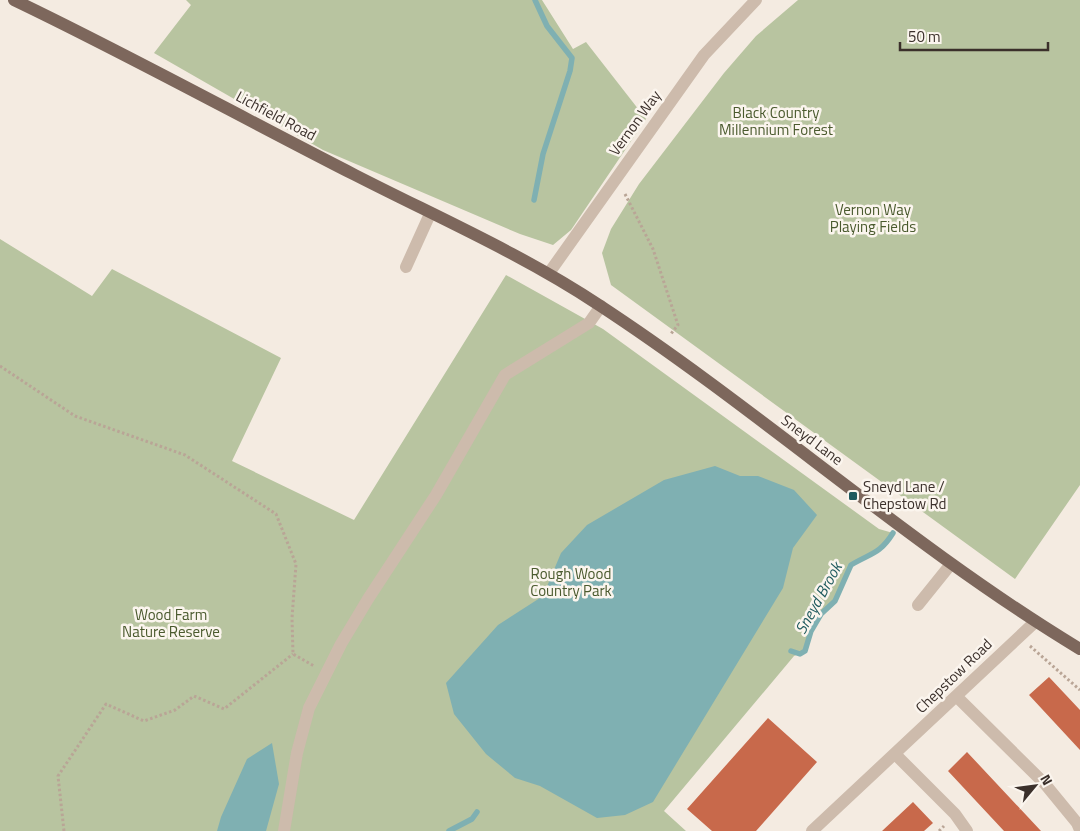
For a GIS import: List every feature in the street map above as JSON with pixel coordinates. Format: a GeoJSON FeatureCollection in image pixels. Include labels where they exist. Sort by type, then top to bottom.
{"type":"FeatureCollection","features":[{"type":"Feature","properties":{"kind":"main road","name":"Lichfield Road"},"geometry":{"type":"LineString","coordinates":[[14,0],[154,70],[430,214],[524,259]]}},
{"type":"Feature","properties":{"kind":"main road","name":"Sneyd Lane"},"geometry":{"type":"LineString","coordinates":[[524,259],[601,306],[660,347],[952,564],[1035,622],[1080,649]]}},
{"type":"Feature","properties":{"kind":"street","name":"Vernon Way"},"geometry":{"type":"LineString","coordinates":[[549,273],[704,55],[756,0]]}},
{"type":"Feature","properties":{"kind":"street"},"geometry":{"type":"LineString","coordinates":[[406,266],[430,214]]}},
{"type":"Feature","properties":{"kind":"street"},"geometry":{"type":"LineString","coordinates":[[284,831],[297,753],[306,717],[326,673],[368,599],[436,495],[505,375],[589,322],[601,306]]}},
{"type":"Feature","properties":{"kind":"street"},"geometry":{"type":"LineString","coordinates":[[918,605],[952,564]]}},
{"type":"Feature","properties":{"kind":"street","name":"Chepstow Road"},"geometry":{"type":"LineString","coordinates":[[812,831],[1035,622]]}},
{"type":"Feature","properties":{"kind":"street"},"geometry":{"type":"LineString","coordinates":[[956,696],[1045,784],[1077,823],[1080,830]]}},
{"type":"Feature","properties":{"kind":"street"},"geometry":{"type":"LineString","coordinates":[[895,754],[955,814],[967,831]]}},
{"type":"Feature","properties":{"kind":"path"},"geometry":{"type":"LineString","coordinates":[[617,175],[653,249],[678,325],[660,347]]}},
{"type":"Feature","properties":{"kind":"path"},"geometry":{"type":"LineString","coordinates":[[0,366],[75,416],[184,455],[276,514],[296,564],[292,618],[293,654]]}},
{"type":"Feature","properties":{"kind":"path"},"geometry":{"type":"LineString","coordinates":[[1018,636],[1080,690]]}},
{"type":"Feature","properties":{"kind":"path"},"geometry":{"type":"LineString","coordinates":[[293,654],[326,673]]}},
{"type":"Feature","properties":{"kind":"path"},"geometry":{"type":"LineString","coordinates":[[64,831],[58,776],[106,704],[144,721],[174,710],[194,696],[224,709],[293,654]]}},
{"type":"Feature","properties":{"kind":"green space"},"geometry":{"type":"Polygon","coordinates":[[[186,0],[542,0],[573,49],[586,42],[646,119],[571,230],[553,245],[520,234],[323,150],[154,53],[191,5],[186,0]]]}},
{"type":"Feature","properties":{"kind":"green space","name":"Vernon Way Playing Fields"},"geometry":{"type":"Polygon","coordinates":[[[798,0],[1080,0],[1080,485],[1015,579],[611,285],[602,253],[611,229],[639,184],[724,73],[756,36],[798,0]]]}},
{"type":"Feature","properties":{"kind":"green space","name":"Rough Wood Country Park"},"geometry":{"type":"Polygon","coordinates":[[[0,239],[92,296],[112,269],[281,358],[232,461],[354,520],[506,275],[603,329],[879,529],[893,533],[879,549],[851,565],[835,601],[821,614],[811,631],[805,651],[794,656],[664,811],[686,831],[0,831],[0,239]]]}},
{"type":"Feature","properties":{"kind":"water"},"geometry":{"type":"Polygon","coordinates":[[[715,466],[740,476],[758,476],[794,490],[817,515],[793,548],[783,588],[653,802],[625,815],[597,818],[540,786],[515,778],[486,754],[454,714],[446,683],[498,625],[543,596],[561,553],[587,525],[664,480],[715,466]]]}},
{"type":"Feature","properties":{"kind":"water"},"geometry":{"type":"Polygon","coordinates":[[[272,743],[279,784],[266,831],[217,831],[221,817],[247,759],[272,743]]]}},
{"type":"Feature","properties":{"kind":"building"},"geometry":{"type":"Polygon","coordinates":[[[1049,677],[1080,710],[1080,750],[1029,695],[1049,677]]]}},
{"type":"Feature","properties":{"kind":"building"},"geometry":{"type":"Polygon","coordinates":[[[768,718],[817,762],[756,831],[712,831],[687,809],[768,718]]]}},
{"type":"Feature","properties":{"kind":"building"},"geometry":{"type":"Polygon","coordinates":[[[967,752],[1041,831],[1004,831],[948,771],[967,752]]]}},
{"type":"Feature","properties":{"kind":"building"},"geometry":{"type":"Polygon","coordinates":[[[913,802],[933,823],[924,831],[882,831],[913,802]]]}},
{"type":"Feature","properties":{"kind":"waterway"},"geometry":{"type":"LineString","coordinates":[[534,200],[543,154],[570,71],[572,58],[547,26],[535,0]]}},
{"type":"Feature","properties":{"kind":"waterway","name":"Sneyd Brook"},"geometry":{"type":"LineString","coordinates":[[791,651],[800,654],[805,651],[811,631],[821,614],[835,601],[851,565],[879,549],[893,533]]}},
{"type":"Feature","properties":{"kind":"waterway","name":"Sneyd Brook"},"geometry":{"type":"LineString","coordinates":[[449,831],[472,819],[477,812]]}},
{"type":"Feature","properties":{"kind":"place","name":"Sneyd Lane / Chepstow Rd"},"geometry":{"type":"Point","coordinates":[853,496]}},
{"type":"Feature","properties":{"kind":"park label","name":"Black Country Millennium Forest"},"geometry":{"type":"Point","coordinates":[776,122]}},
{"type":"Feature","properties":{"kind":"park label","name":"Wood Farm Nature Reserve"},"geometry":{"type":"Point","coordinates":[171,624]}}]}
